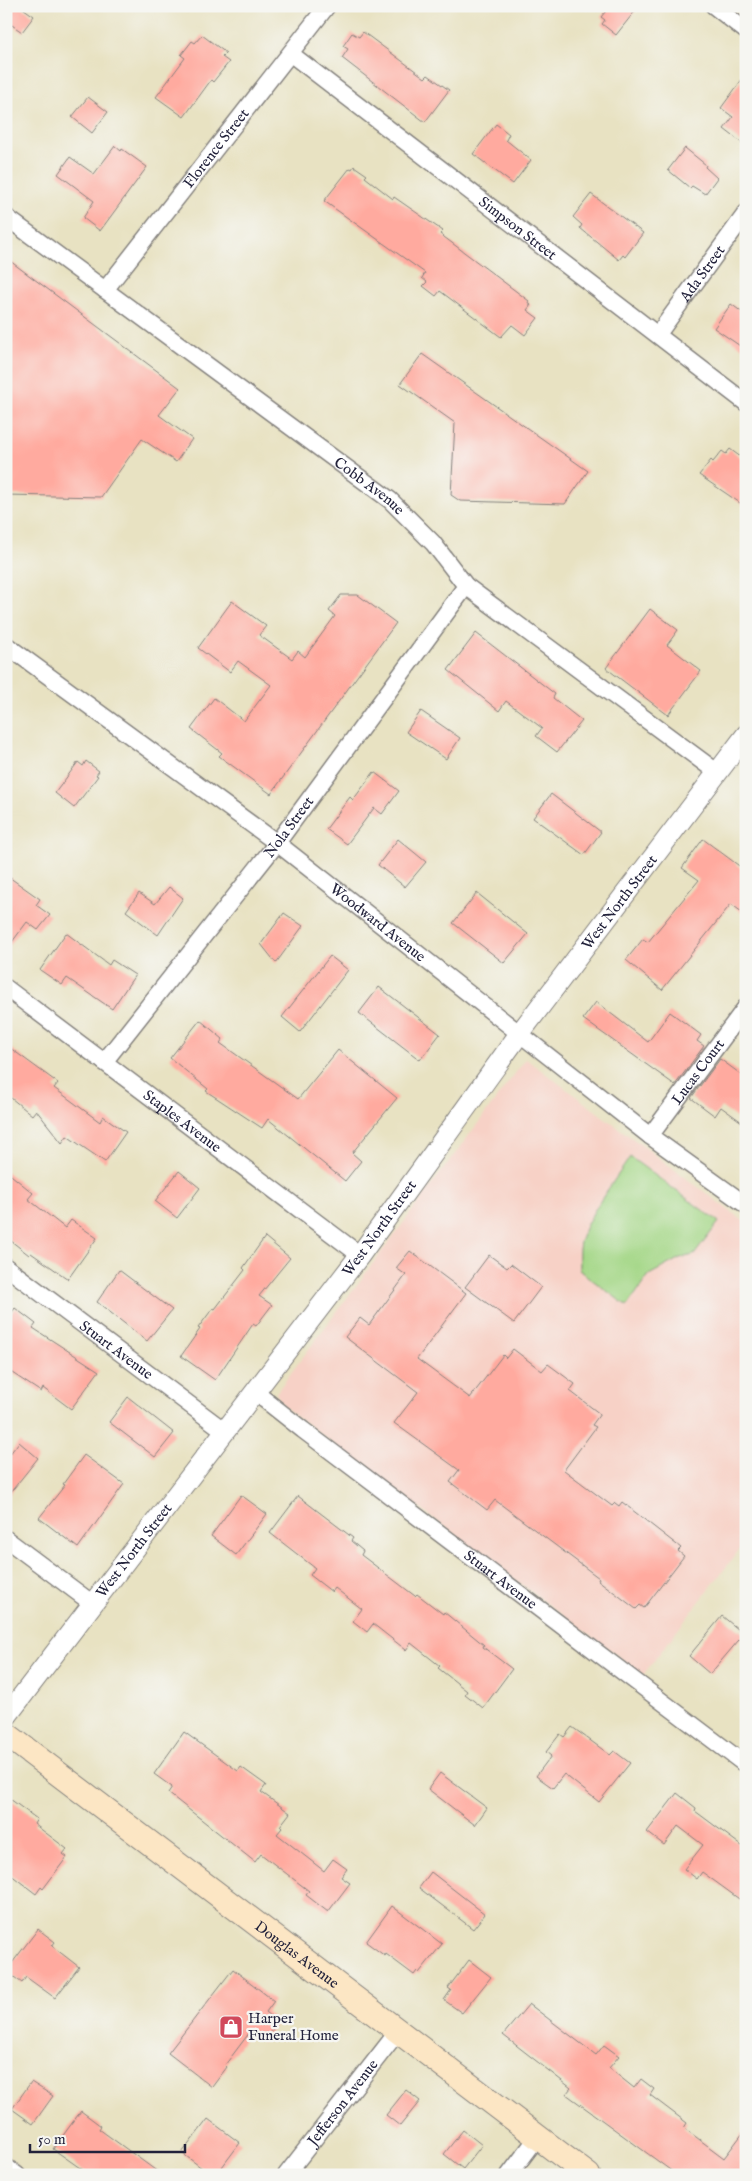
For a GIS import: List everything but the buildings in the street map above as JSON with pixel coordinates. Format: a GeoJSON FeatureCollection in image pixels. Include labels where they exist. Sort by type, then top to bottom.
{"type":"FeatureCollection","features":[{"type":"Feature","properties":{"kind":"main road","name":"Douglas Avenue"},"geometry":{"type":"LineString","coordinates":[[6,1734],[588,2175]]}},
{"type":"Feature","properties":{"kind":"street","name":"Florence Street"},"geometry":{"type":"LineString","coordinates":[[105,290],[327,6]]}},
{"type":"Feature","properties":{"kind":"street"},"geometry":{"type":"LineString","coordinates":[[714,6],[746,31]]}},
{"type":"Feature","properties":{"kind":"street","name":"Simpson Street"},"geometry":{"type":"LineString","coordinates":[[291,54],[746,403]]}},
{"type":"Feature","properties":{"kind":"street","name":"Ada Street"},"geometry":{"type":"LineString","coordinates":[[658,334],[746,213]]}},
{"type":"Feature","properties":{"kind":"street","name":"Cobb Avenue"},"geometry":{"type":"LineString","coordinates":[[6,217],[390,500],[433,543],[466,586],[718,773]]}},
{"type":"Feature","properties":{"kind":"street","name":"Nola Street"},"geometry":{"type":"LineString","coordinates":[[104,1062],[277,844],[466,586]]}},
{"type":"Feature","properties":{"kind":"street","name":"Woodward Avenue"},"geometry":{"type":"LineString","coordinates":[[6,645],[277,844],[650,1136],[746,1205]]}},
{"type":"Feature","properties":{"kind":"street","name":"West North Street"},"geometry":{"type":"LineString","coordinates":[[6,1717],[360,1255],[520,1033],[746,735]]}},
{"type":"Feature","properties":{"kind":"street","name":"Staples Avenue"},"geometry":{"type":"LineString","coordinates":[[6,988],[360,1255]]}},
{"type":"Feature","properties":{"kind":"street","name":"Lucas Court"},"geometry":{"type":"LineString","coordinates":[[650,1136],[746,1007]]}},
{"type":"Feature","properties":{"kind":"street","name":"Stuart Avenue"},"geometry":{"type":"LineString","coordinates":[[6,1267],[226,1432]]}},
{"type":"Feature","properties":{"kind":"street","name":"Stuart Avenue"},"geometry":{"type":"LineString","coordinates":[[255,1392],[310,1436],[746,1765]]}},
{"type":"Feature","properties":{"kind":"street"},"geometry":{"type":"LineString","coordinates":[[6,1539],[93,1604]]}},
{"type":"Feature","properties":{"kind":"street","name":"Jefferson Avenue"},"geometry":{"type":"LineString","coordinates":[[286,2175],[399,2030]]}},
{"type":"Feature","properties":{"kind":"street"},"geometry":{"type":"LineString","coordinates":[[509,2175],[537,2138]]}},
{"type":"Feature","properties":{"kind":"street"},"geometry":{"type":"LineString","coordinates":[[6,2167],[17,2175]]}},
{"type":"Feature","properties":{"kind":"shaded area"},"geometry":{"type":"Polygon","coordinates":[[[526,1059],[746,1223],[746,1541],[643,1675],[283,1406],[276,1393],[526,1059]]]}},
{"type":"Feature","properties":{"kind":"green space"},"geometry":{"type":"Polygon","coordinates":[[[630,1157],[719,1222],[694,1255],[680,1258],[649,1275],[627,1306],[579,1270],[579,1252],[580,1242],[589,1220],[630,1157]]]}},
{"type":"Feature","properties":{"kind":"place","name":"Harper Funeral Home"},"geometry":{"type":"Point","coordinates":[231,2027]}}]}
